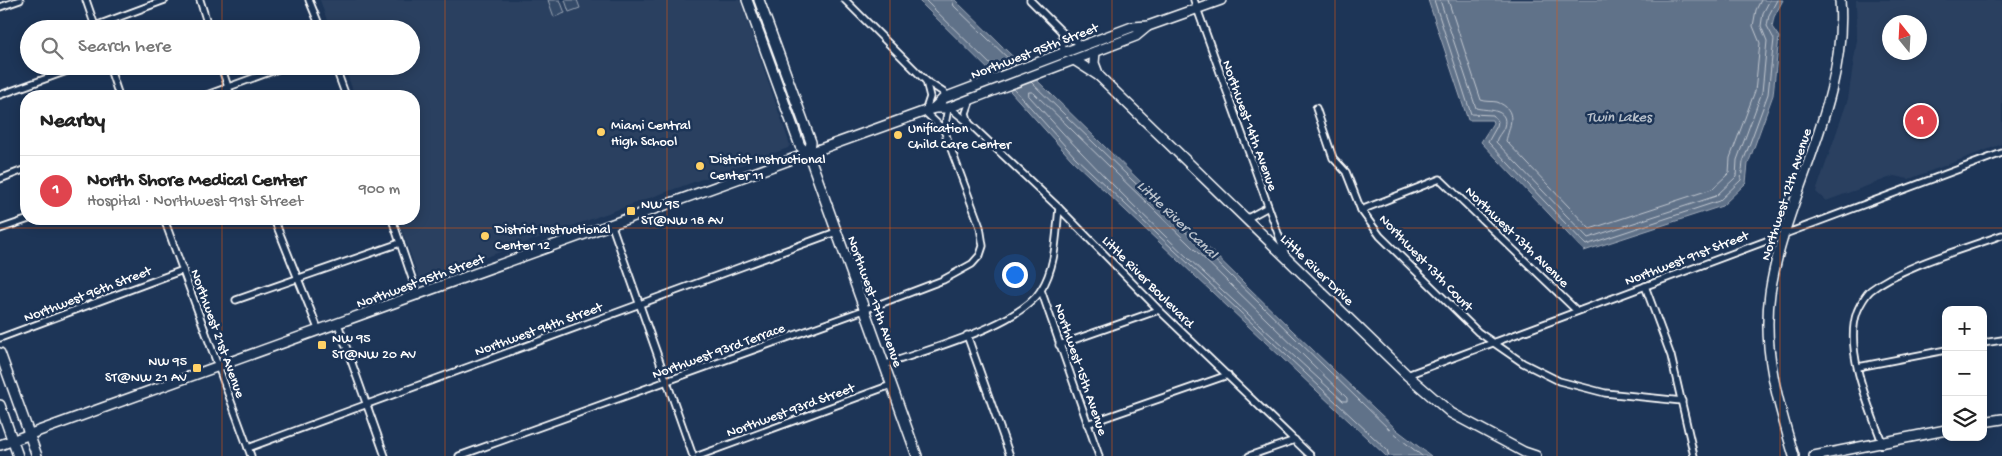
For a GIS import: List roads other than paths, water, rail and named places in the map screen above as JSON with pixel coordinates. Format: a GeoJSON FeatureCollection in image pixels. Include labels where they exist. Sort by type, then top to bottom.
{"type":"FeatureCollection","features":[{"type":"Feature","properties":{"kind":"main road","name":"Northwest 17th Avenue"},"geometry":{"type":"LineString","coordinates":[[746,0],[800,146],[809,155],[917,456]]}},
{"type":"Feature","properties":{"kind":"main road","name":"Northwest 17th Avenue"},"geometry":{"type":"LineString","coordinates":[[759,0],[811,142],[809,155]]}},
{"type":"Feature","properties":{"kind":"main road","name":"Northwest 95th Street"},"geometry":{"type":"LineString","coordinates":[[0,445],[809,155],[929,110],[949,96],[1132,27],[1148,26],[1222,0]]}},
{"type":"Feature","properties":{"kind":"main road","name":"Northwest 12th Avenue"},"geometry":{"type":"LineString","coordinates":[[1794,456],[1772,377],[1768,336],[1770,294],[1784,234],[1826,113],[1839,59],[1842,22],[1840,0]]}},
{"type":"Feature","properties":{"kind":"main road"},"geometry":{"type":"LineString","coordinates":[[756,28],[765,18]]}},
{"type":"Feature","properties":{"kind":"main road","name":"Northwest 95th Street"},"geometry":{"type":"LineString","coordinates":[[929,110],[948,108],[1095,52],[1136,36],[1148,26]]}},
{"type":"Feature","properties":{"kind":"main road"},"geometry":{"type":"LineString","coordinates":[[1095,52],[1094,63],[1099,76]]}},
{"type":"Feature","properties":{"kind":"main road","name":"Little River Drive"},"geometry":{"type":"LineString","coordinates":[[1074,60],[1099,76],[1407,375],[1451,413],[1524,452],[1536,456]]}},
{"type":"Feature","properties":{"kind":"main road"},"geometry":{"type":"LineString","coordinates":[[0,353],[37,456]]}},
{"type":"Feature","properties":{"kind":"main road"},"geometry":{"type":"LineString","coordinates":[[0,405],[18,456]]}},
{"type":"Feature","properties":{"kind":"main road"},"geometry":{"type":"LineString","coordinates":[[1987,421],[2002,419]]}},
{"type":"Feature","properties":{"kind":"main road"},"geometry":{"type":"LineString","coordinates":[[1814,456],[1942,431]]}},
{"type":"Feature","properties":{"kind":"street"},"geometry":{"type":"LineString","coordinates":[[0,7],[20,0]]}},
{"type":"Feature","properties":{"kind":"street"},"geometry":{"type":"LineString","coordinates":[[86,0],[93,20]]}},
{"type":"Feature","properties":{"kind":"street"},"geometry":{"type":"LineString","coordinates":[[113,20],[165,0]]}},
{"type":"Feature","properties":{"kind":"street"},"geometry":{"type":"LineString","coordinates":[[200,0],[206,20]]}},
{"type":"Feature","properties":{"kind":"street"},"geometry":{"type":"LineString","coordinates":[[310,0],[317,20]]}},
{"type":"Feature","properties":{"kind":"street"},"geometry":{"type":"LineString","coordinates":[[845,0],[926,81],[949,96]]}},
{"type":"Feature","properties":{"kind":"street"},"geometry":{"type":"LineString","coordinates":[[1030,0],[1062,32],[1083,46]]}},
{"type":"Feature","properties":{"kind":"street","name":"Northwest 14th Avenue"},"geometry":{"type":"LineString","coordinates":[[1194,0],[1286,258]]}},
{"type":"Feature","properties":{"kind":"street"},"geometry":{"type":"LineString","coordinates":[[1062,32],[1063,54]]}},
{"type":"Feature","properties":{"kind":"street"},"geometry":{"type":"LineString","coordinates":[[0,95],[56,75]]}},
{"type":"Feature","properties":{"kind":"street"},"geometry":{"type":"LineString","coordinates":[[112,75],[118,90]]}},
{"type":"Feature","properties":{"kind":"street"},"geometry":{"type":"LineString","coordinates":[[224,75],[228,88]]}},
{"type":"Feature","properties":{"kind":"street"},"geometry":{"type":"LineString","coordinates":[[222,90],[262,75]]}},
{"type":"Feature","properties":{"kind":"street"},"geometry":{"type":"LineString","coordinates":[[338,75],[344,90]]}},
{"type":"Feature","properties":{"kind":"street"},"geometry":{"type":"LineString","coordinates":[[926,81],[930,97],[929,110],[944,130]]}},
{"type":"Feature","properties":{"kind":"street"},"geometry":{"type":"LineString","coordinates":[[969,123],[966,113],[971,99]]}},
{"type":"Feature","properties":{"kind":"street"},"geometry":{"type":"LineString","coordinates":[[944,130],[948,108]]}},
{"type":"Feature","properties":{"kind":"street","name":"Little River Boulevard"},"geometry":{"type":"LineString","coordinates":[[948,108],[969,123],[1059,208],[1158,310],[1312,456]]}},
{"type":"Feature","properties":{"kind":"street","name":"Northwest 13th Court"},"geometry":{"type":"LineString","coordinates":[[1316,108],[1333,158],[1346,172],[1361,210],[1380,236],[1478,332],[1523,363],[1559,380],[1606,393],[1682,401]]}},
{"type":"Feature","properties":{"kind":"street","name":"Northwest 93rd Terrace"},"geometry":{"type":"LineString","coordinates":[[459,456],[864,310],[962,271],[980,255],[983,246],[980,227],[944,130]]}},
{"type":"Feature","properties":{"kind":"street","name":"Northwest 91st Street"},"geometry":{"type":"LineString","coordinates":[[1407,375],[2002,153]]}},
{"type":"Feature","properties":{"kind":"street"},"geometry":{"type":"LineString","coordinates":[[0,179],[20,171]]}},
{"type":"Feature","properties":{"kind":"street","name":"Northwest 13th Avenue"},"geometry":{"type":"LineString","coordinates":[[1361,210],[1440,179],[1578,311]]}},
{"type":"Feature","properties":{"kind":"street"},"geometry":{"type":"LineString","coordinates":[[884,365],[996,325],[1024,309],[1041,290],[1054,254],[1059,208]]}},
{"type":"Feature","properties":{"kind":"street"},"geometry":{"type":"LineString","coordinates":[[1246,219],[1268,208]]}},
{"type":"Feature","properties":{"kind":"street"},"geometry":{"type":"LineString","coordinates":[[0,229],[20,222]]}},
{"type":"Feature","properties":{"kind":"street","name":"Northwest 21st Avenue"},"geometry":{"type":"LineString","coordinates":[[166,225],[220,367],[251,456]]}},
{"type":"Feature","properties":{"kind":"street"},"geometry":{"type":"LineString","coordinates":[[277,225],[319,331]]}},
{"type":"Feature","properties":{"kind":"street"},"geometry":{"type":"LineString","coordinates":[[394,225],[418,296]]}},
{"type":"Feature","properties":{"kind":"street"},"geometry":{"type":"LineString","coordinates":[[612,226],[694,456]]}},
{"type":"Feature","properties":{"kind":"street","name":"Northwest 94th Street"},"geometry":{"type":"LineString","coordinates":[[248,448],[836,232]]}},
{"type":"Feature","properties":{"kind":"street"},"geometry":{"type":"LineString","coordinates":[[1882,442],[1858,367],[1854,335],[1857,312],[1869,291],[1894,275],[2002,235]]}},
{"type":"Feature","properties":{"kind":"street"},"geometry":{"type":"LineString","coordinates":[[236,300],[400,243]]}},
{"type":"Feature","properties":{"kind":"street","name":"Northwest 96th Street"},"geometry":{"type":"LineString","coordinates":[[0,338],[183,270]]}},
{"type":"Feature","properties":{"kind":"street"},"geometry":{"type":"LineString","coordinates":[[1645,286],[1672,356],[1694,456]]}},
{"type":"Feature","properties":{"kind":"street","name":"Northwest 15th Avenue"},"geometry":{"type":"LineString","coordinates":[[1041,290],[1098,456]]}},
{"type":"Feature","properties":{"kind":"street"},"geometry":{"type":"LineString","coordinates":[[1059,345],[1158,310]]}},
{"type":"Feature","properties":{"kind":"street"},"geometry":{"type":"LineString","coordinates":[[338,324],[385,456]]}},
{"type":"Feature","properties":{"kind":"street"},"geometry":{"type":"LineString","coordinates":[[967,335],[1010,456]]}},
{"type":"Feature","properties":{"kind":"street"},"geometry":{"type":"LineString","coordinates":[[1987,342],[2002,340]]}},
{"type":"Feature","properties":{"kind":"street"},"geometry":{"type":"LineString","coordinates":[[1858,367],[1942,351]]}},
{"type":"Feature","properties":{"kind":"street"},"geometry":{"type":"LineString","coordinates":[[1087,424],[1228,375]]}},
{"type":"Feature","properties":{"kind":"street","name":"Northwest 93rd Street"},"geometry":{"type":"LineString","coordinates":[[698,456],[891,385]]}},
{"type":"Feature","properties":{"kind":"street"},"geometry":{"type":"LineString","coordinates":[[1249,456],[1295,440]]}},
{"type":"Feature","properties":{"kind":"water","name":"Little River Canal"},"geometry":{"type":"Polygon","coordinates":[[[918,0],[955,0],[1293,331],[1397,430],[1431,456],[1386,456],[1072,160],[1011,92],[918,0]]]}},
{"type":"Feature","properties":{"kind":"water","name":"Twin Lakes"},"geometry":{"type":"Polygon","coordinates":[[[1428,0],[1783,0],[1774,17],[1772,27],[1779,37],[1773,95],[1748,164],[1746,183],[1722,206],[1584,251],[1481,142],[1493,123],[1492,120],[1468,120],[1428,0]]]}},
{"type":"Feature","properties":{"kind":"place","name":"North Shore Medical Center"},"geometry":{"type":"Point","coordinates":[1921,121]}},
{"type":"Feature","properties":{"kind":"place","name":"Miami Central High School"},"geometry":{"type":"Point","coordinates":[601,132]}},
{"type":"Feature","properties":{"kind":"place","name":"Unification Child Care Center"},"geometry":{"type":"Point","coordinates":[898,135]}},
{"type":"Feature","properties":{"kind":"place","name":"District Instructional Center 11"},"geometry":{"type":"Point","coordinates":[700,166]}},
{"type":"Feature","properties":{"kind":"place","name":"NW 95 ST@NW 18 AV"},"geometry":{"type":"Point","coordinates":[631,211]}},
{"type":"Feature","properties":{"kind":"place","name":"District Instructional Center 12"},"geometry":{"type":"Point","coordinates":[485,236]}},
{"type":"Feature","properties":{"kind":"place","name":"NW 95 ST@NW 20 AV"},"geometry":{"type":"Point","coordinates":[322,345]}},
{"type":"Feature","properties":{"kind":"place","name":"NW 95 ST@NW 21 AV"},"geometry":{"type":"Point","coordinates":[197,368]}}]}
